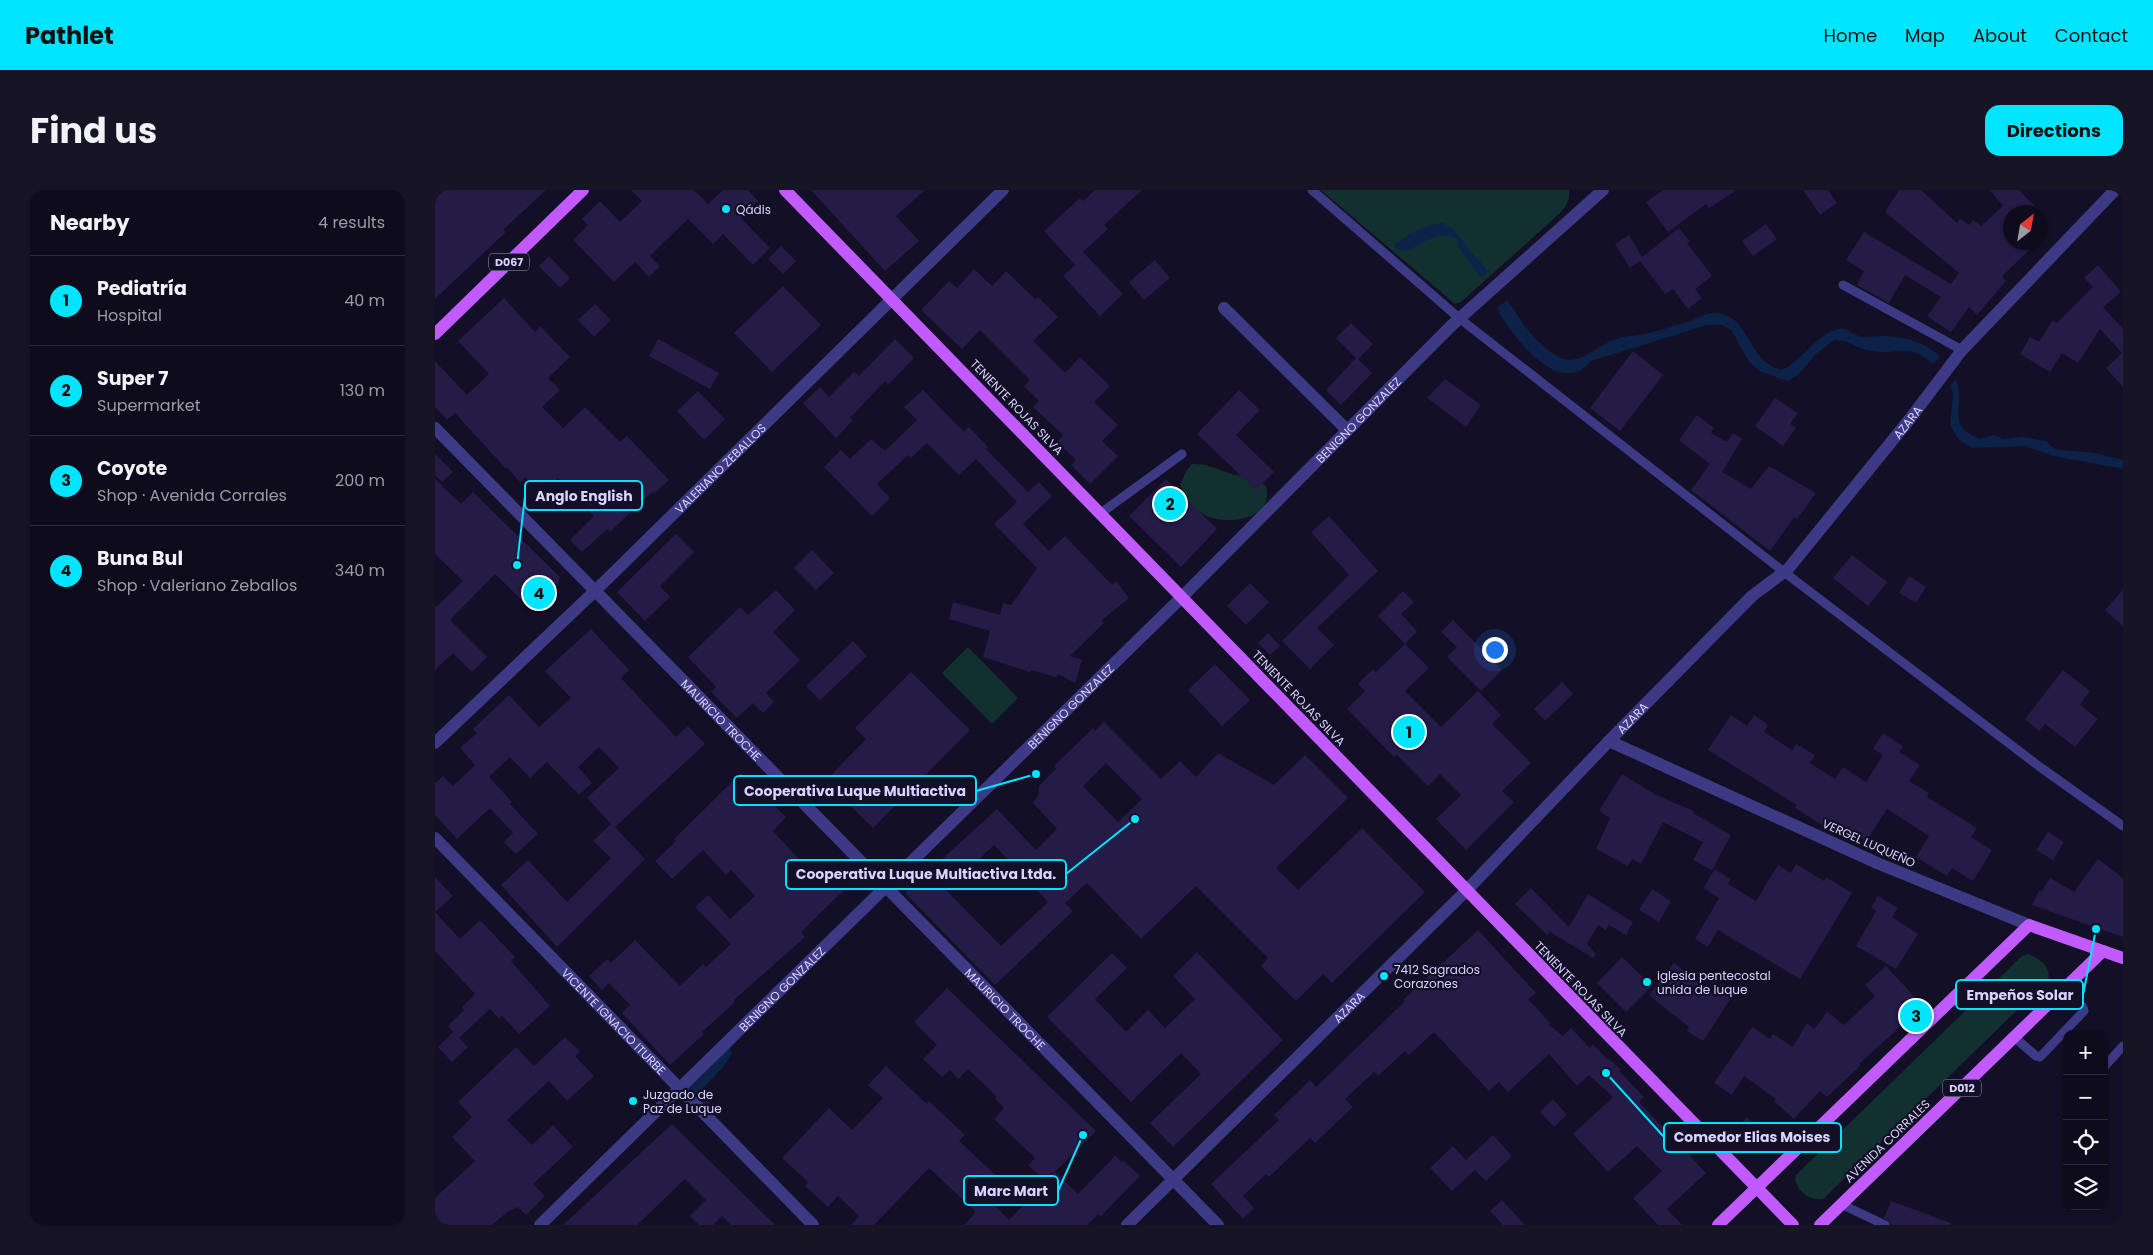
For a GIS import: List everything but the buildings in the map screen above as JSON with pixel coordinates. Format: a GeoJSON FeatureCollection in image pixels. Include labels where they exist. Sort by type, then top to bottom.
{"type":"FeatureCollection","features":[{"type":"Feature","properties":{"kind":"main road","name":"D067"},"geometry":{"type":"LineString","coordinates":[[435,334],[583,190]]}},
{"type":"Feature","properties":{"kind":"main road","name":"TENIENTE ROJAS SILVA"},"geometry":{"type":"LineString","coordinates":[[785,190],[1793,1225]]}},
{"type":"Feature","properties":{"kind":"main road","name":"VERGEL LUQUEÑO"},"geometry":{"type":"LineString","coordinates":[[2029,924],[2123,958]]}},
{"type":"Feature","properties":{"kind":"main road"},"geometry":{"type":"LineString","coordinates":[[1718,1225],[2029,924]]}},
{"type":"Feature","properties":{"kind":"main road","name":"AVENIDA CORRALES"},"geometry":{"type":"LineString","coordinates":[[1820,1225],[2103,951]]}},
{"type":"Feature","properties":{"kind":"street","name":"VALERIANO ZEBALLOS"},"geometry":{"type":"LineString","coordinates":[[435,743],[595,591],[1003,190]]}},
{"type":"Feature","properties":{"kind":"street","name":"BENIGNO GONZALEZ"},"geometry":{"type":"LineString","coordinates":[[540,1225],[1182,597],[1459,318],[1586,195],[1603,190]]}},
{"type":"Feature","properties":{"kind":"street","name":"AZARA"},"geometry":{"type":"LineString","coordinates":[[1127,1225],[1466,891],[1609,741],[1752,596],[1784,572],[1909,420],[1958,355],[2115,190]]}},
{"type":"Feature","properties":{"kind":"street"},"geometry":{"type":"LineString","coordinates":[[1224,308],[1347,430]]}},
{"type":"Feature","properties":{"kind":"street","name":"MAURICIO TROCHE"},"geometry":{"type":"LineString","coordinates":[[435,428],[1218,1225]]}},
{"type":"Feature","properties":{"kind":"street","name":"VERGEL LUQUEÑO"},"geometry":{"type":"LineString","coordinates":[[1609,741],[1877,863],[2029,924]]}},
{"type":"Feature","properties":{"kind":"street","name":"VICENTE IGNACIO ITURBE"},"geometry":{"type":"LineString","coordinates":[[435,838],[813,1225]]}},
{"type":"Feature","properties":{"kind":"lane"},"geometry":{"type":"LineString","coordinates":[[1312,190],[1459,318],[1784,572],[2041,768],[2123,826]]}},
{"type":"Feature","properties":{"kind":"lane"},"geometry":{"type":"LineString","coordinates":[[1843,285],[1958,355]]}},
{"type":"Feature","properties":{"kind":"lane"},"geometry":{"type":"LineString","coordinates":[[1101,514],[1182,454]]}},
{"type":"Feature","properties":{"kind":"lane"},"geometry":{"type":"LineString","coordinates":[[2014,1037],[2036,1056],[2041,1057],[2084,1011],[2083,1007],[2064,989]]}},
{"type":"Feature","properties":{"kind":"lane"},"geometry":{"type":"LineString","coordinates":[[2108,1063],[2123,1046]]}},
{"type":"Feature","properties":{"kind":"lane"},"geometry":{"type":"LineString","coordinates":[[1841,1204],[1885,1225]]}},
{"type":"Feature","properties":{"kind":"green space"},"geometry":{"type":"Polygon","coordinates":[[[1321,190],[1569,190],[1569,197],[1559,214],[1461,302],[1455,304],[1321,190]]]}},
{"type":"Feature","properties":{"kind":"green space"},"geometry":{"type":"Polygon","coordinates":[[[1192,464],[1201,464],[1227,473],[1250,475],[1266,486],[1267,497],[1263,507],[1246,518],[1235,520],[1212,518],[1203,514],[1189,501],[1180,484],[1192,464]]]}},
{"type":"Feature","properties":{"kind":"green space"},"geometry":{"type":"Polygon","coordinates":[[[968,647],[1018,698],[992,724],[942,673],[968,647]]]}},
{"type":"Feature","properties":{"kind":"green space"},"geometry":{"type":"Polygon","coordinates":[[[2027,954],[2043,963],[2048,971],[2048,980],[1823,1199],[1814,1199],[1805,1195],[1795,1179],[1797,1174],[2022,956],[2027,954]]]}},
{"type":"Feature","properties":{"kind":"water"},"geometry":{"type":"Polygon","coordinates":[[[1443,223],[1457,233],[1486,269],[1488,272],[1481,278],[1459,248],[1456,238],[1446,235],[1437,236],[1408,250],[1401,251],[1395,248],[1395,244],[1418,230],[1443,223]]]}},
{"type":"Feature","properties":{"kind":"water"},"geometry":{"type":"Polygon","coordinates":[[[1507,300],[1529,332],[1540,344],[1555,355],[1571,360],[1582,357],[1610,341],[1686,323],[1712,313],[1728,316],[1736,322],[1761,358],[1770,365],[1782,370],[1795,362],[1818,340],[1830,332],[1840,329],[1861,337],[1887,336],[1911,340],[1926,346],[1940,356],[1933,364],[1924,357],[1909,351],[1871,351],[1845,341],[1834,340],[1815,355],[1798,375],[1787,381],[1760,371],[1749,362],[1732,331],[1722,325],[1707,325],[1591,361],[1581,370],[1567,373],[1555,370],[1542,363],[1510,329],[1497,308],[1507,300]]]}},
{"type":"Feature","properties":{"kind":"water"},"geometry":{"type":"Polygon","coordinates":[[[1956,379],[1959,389],[1959,421],[1962,427],[1969,433],[1980,439],[1993,435],[2005,439],[2024,437],[2046,441],[2054,449],[2095,453],[2123,460],[2123,469],[2054,456],[2025,446],[1973,448],[1959,440],[1950,425],[1953,393],[1950,386],[1956,379]]]}},
{"type":"Feature","properties":{"kind":"water"},"geometry":{"type":"Polygon","coordinates":[[[730,1047],[732,1054],[723,1067],[703,1088],[710,1101],[708,1109],[700,1109],[685,1084],[730,1047]]]}},
{"type":"Feature","properties":{"kind":"place","name":"Qádis"},"geometry":{"type":"Point","coordinates":[726,209]}},
{"type":"Feature","properties":{"kind":"place","name":"Super 7"},"geometry":{"type":"Point","coordinates":[1170,504]}},
{"type":"Feature","properties":{"kind":"place","name":"Anglo English"},"geometry":{"type":"Point","coordinates":[517,565]}},
{"type":"Feature","properties":{"kind":"place","name":"Buna Bul"},"geometry":{"type":"Point","coordinates":[539,593]}},
{"type":"Feature","properties":{"kind":"place","name":"Pediatría"},"geometry":{"type":"Point","coordinates":[1409,732]}},
{"type":"Feature","properties":{"kind":"place","name":"Cooperativa Luque Multiactiva"},"geometry":{"type":"Point","coordinates":[1036,774]}},
{"type":"Feature","properties":{"kind":"place","name":"Cooperativa Luque Multiactiva Ltda."},"geometry":{"type":"Point","coordinates":[1135,819]}},
{"type":"Feature","properties":{"kind":"place","name":"Empeños Solar"},"geometry":{"type":"Point","coordinates":[2096,929]}},
{"type":"Feature","properties":{"kind":"place","name":"7412 Sagrados Corazones"},"geometry":{"type":"Point","coordinates":[1384,976]}},
{"type":"Feature","properties":{"kind":"place","name":"iglesia pentecostal unida de luque"},"geometry":{"type":"Point","coordinates":[1647,982]}},
{"type":"Feature","properties":{"kind":"place","name":"Coyote"},"geometry":{"type":"Point","coordinates":[1916,1016]}},
{"type":"Feature","properties":{"kind":"place","name":"Comedor Elias Moises"},"geometry":{"type":"Point","coordinates":[1606,1073]}},
{"type":"Feature","properties":{"kind":"place","name":"Juzgado de Paz de Luque"},"geometry":{"type":"Point","coordinates":[633,1101]}},
{"type":"Feature","properties":{"kind":"place","name":"Marc Mart"},"geometry":{"type":"Point","coordinates":[1083,1135]}}]}
